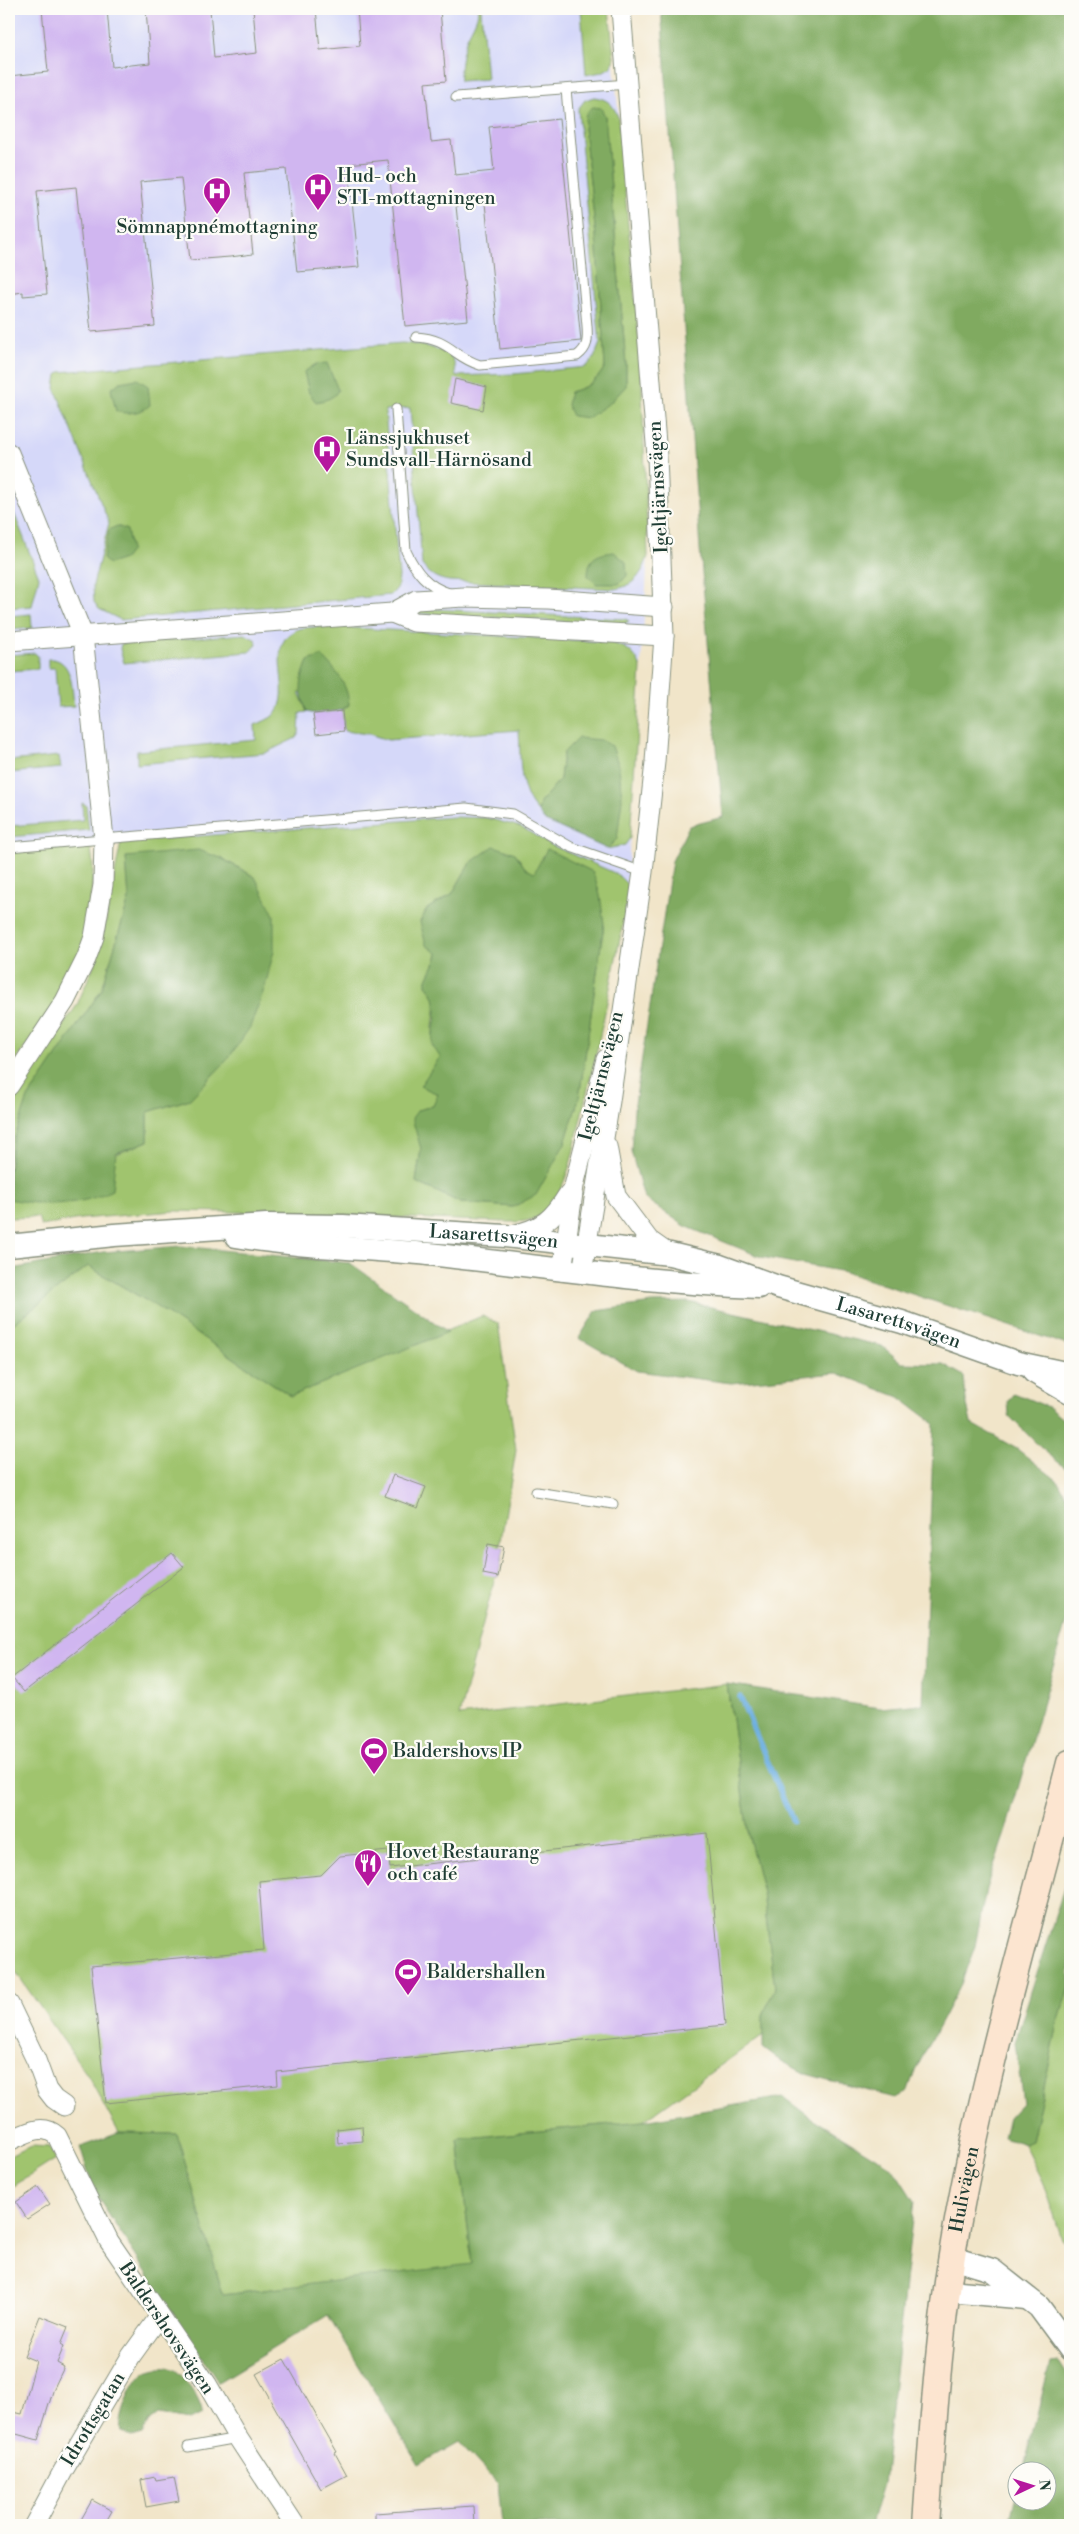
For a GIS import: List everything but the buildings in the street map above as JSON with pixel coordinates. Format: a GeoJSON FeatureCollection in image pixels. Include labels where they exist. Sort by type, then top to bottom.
{"type":"FeatureCollection","features":[{"type":"Feature","properties":{"kind":"main road","name":"Hulivägen"},"geometry":{"type":"LineString","coordinates":[[926,2525],[933,2429],[952,2258],[990,2064],[1070,1763]]}},
{"type":"Feature","properties":{"kind":"main road","name":"Hulivägen"},"geometry":{"type":"LineString","coordinates":[[1045,1861],[1070,1803]]}},
{"type":"Feature","properties":{"kind":"street","name":"Igeltjärnsvägen"},"geometry":{"type":"LineString","coordinates":[[572,1272],[576,1245],[610,1101],[643,872],[664,636],[657,456],[629,84],[621,9]]}},
{"type":"Feature","properties":{"kind":"street"},"geometry":{"type":"LineString","coordinates":[[9,1086],[44,1036],[86,959],[94,937],[103,885],[104,839],[83,635],[11,463]]}},
{"type":"Feature","properties":{"kind":"street"},"geometry":{"type":"LineString","coordinates":[[9,641],[392,613],[416,600],[464,597],[548,599],[664,607]]}},
{"type":"Feature","properties":{"kind":"street"},"geometry":{"type":"LineString","coordinates":[[392,613],[414,622],[664,636]]}},
{"type":"Feature","properties":{"kind":"street","name":"Igeltjärnsvägen"},"geometry":{"type":"LineString","coordinates":[[576,1245],[574,1186],[629,965]]}},
{"type":"Feature","properties":{"kind":"street","name":"Igeltjärnsvägen"},"geometry":{"type":"LineString","coordinates":[[604,1128],[616,1196],[630,1218],[649,1240],[670,1254]]}},
{"type":"Feature","properties":{"kind":"street","name":"Igeltjärnsvägen"},"geometry":{"type":"LineString","coordinates":[[505,1236],[529,1231],[544,1224],[558,1212],[574,1186]]}},
{"type":"Feature","properties":{"kind":"street","name":"Lasarettsvägen"},"geometry":{"type":"LineString","coordinates":[[9,1246],[114,1235],[206,1231],[266,1225],[344,1226],[505,1236],[670,1254],[720,1266],[778,1287],[902,1322],[1018,1363],[1068,1388]]}},
{"type":"Feature","properties":{"kind":"street","name":"Lasarettsvägen"},"geometry":{"type":"LineString","coordinates":[[206,1231],[266,1241],[426,1254],[572,1272],[724,1286],[778,1287]]}},
{"type":"Feature","properties":{"kind":"street"},"geometry":{"type":"LineString","coordinates":[[9,2004],[36,2060],[47,2090],[54,2099],[64,2106]]}},
{"type":"Feature","properties":{"kind":"street","name":"Baldershovsvägen"},"geometry":{"type":"LineString","coordinates":[[9,2140],[40,2128],[46,2129],[56,2136],[109,2241],[159,2318],[207,2384],[238,2438],[295,2525]]}},
{"type":"Feature","properties":{"kind":"street"},"geometry":{"type":"LineString","coordinates":[[952,2258],[992,2270],[1039,2307],[1070,2349]]}},
{"type":"Feature","properties":{"kind":"street"},"geometry":{"type":"LineString","coordinates":[[948,2290],[1026,2298]]}},
{"type":"Feature","properties":{"kind":"street","name":"Idrottsgatan"},"geometry":{"type":"LineString","coordinates":[[34,2525],[130,2356],[159,2318]]}},
{"type":"Feature","properties":{"kind":"lane"},"geometry":{"type":"LineString","coordinates":[[456,97],[629,84]]}},
{"type":"Feature","properties":{"kind":"lane"},"geometry":{"type":"LineString","coordinates":[[416,337],[434,338],[445,343],[471,362],[480,365],[576,356],[584,351],[587,334],[566,89]]}},
{"type":"Feature","properties":{"kind":"lane"},"geometry":{"type":"LineString","coordinates":[[396,409],[406,551],[414,569],[431,586],[464,597]]}},
{"type":"Feature","properties":{"kind":"lane"},"geometry":{"type":"LineString","coordinates":[[9,847],[457,809],[488,810],[513,814],[571,847],[643,872]]}},
{"type":"Feature","properties":{"kind":"lane"},"geometry":{"type":"LineString","coordinates":[[536,1492],[613,1504]]}},
{"type":"Feature","properties":{"kind":"lane"},"geometry":{"type":"LineString","coordinates":[[188,2446],[238,2438]]}},
{"type":"Feature","properties":{"kind":"shaded area","name":"Länssjukhuset Sundsvall-Härnösand"},"geometry":{"type":"Polygon","coordinates":[[[9,9],[609,9],[641,363],[648,556],[627,884],[617,874],[551,845],[521,827],[487,818],[453,817],[9,853],[9,9]]]}},
{"type":"Feature","properties":{"kind":"green space"},"geometry":{"type":"Polygon","coordinates":[[[478,9],[481,9],[487,79],[460,81],[460,66],[464,49],[476,20],[478,9]]]}},
{"type":"Feature","properties":{"kind":"green space"},"geometry":{"type":"Polygon","coordinates":[[[581,9],[609,9],[614,58],[611,67],[602,72],[586,75],[581,9]]]}},
{"type":"Feature","properties":{"kind":"green space"},"geometry":{"type":"Polygon","coordinates":[[[661,9],[1070,9],[1070,1346],[845,1272],[761,1257],[685,1226],[644,1198],[631,1151],[634,1110],[672,861],[689,826],[723,817],[700,549],[661,9]]]}},
{"type":"Feature","properties":{"kind":"green space"},"geometry":{"type":"Polygon","coordinates":[[[594,97],[603,99],[612,105],[618,117],[641,363],[648,556],[637,578],[621,588],[614,589],[449,581],[437,578],[431,574],[422,565],[410,408],[385,410],[399,576],[398,587],[391,595],[121,620],[99,609],[94,602],[93,585],[109,523],[55,388],[57,375],[60,372],[402,343],[428,347],[447,354],[454,361],[456,376],[514,374],[586,367],[594,358],[600,343],[578,109],[585,100],[594,97]],[[605,116],[584,128],[596,236],[605,366],[599,376],[591,383],[570,392],[611,402],[626,385],[626,364],[605,116]]]}},
{"type":"Feature","properties":{"kind":"green space"},"geometry":{"type":"Polygon","coordinates":[[[593,107],[601,108],[605,116],[626,364],[626,386],[611,402],[588,418],[572,416],[567,405],[570,392],[591,383],[599,376],[605,366],[596,236],[584,128],[586,113],[593,107]]]}},
{"type":"Feature","properties":{"kind":"green space"},"geometry":{"type":"Polygon","coordinates":[[[327,363],[338,390],[332,397],[316,402],[309,393],[304,372],[316,364],[327,363]]]}},
{"type":"Feature","properties":{"kind":"green space"},"geometry":{"type":"Polygon","coordinates":[[[137,379],[148,386],[150,405],[143,410],[134,412],[124,413],[116,411],[111,389],[120,382],[137,379]]]}},
{"type":"Feature","properties":{"kind":"green space"},"geometry":{"type":"Polygon","coordinates":[[[9,500],[39,577],[32,606],[9,608],[9,500]]]}},
{"type":"Feature","properties":{"kind":"green space"},"geometry":{"type":"Polygon","coordinates":[[[117,526],[127,530],[131,550],[124,559],[109,564],[103,559],[109,530],[117,526]]]}},
{"type":"Feature","properties":{"kind":"green space"},"geometry":{"type":"Polygon","coordinates":[[[614,552],[626,562],[627,576],[619,584],[596,584],[588,576],[588,570],[592,561],[598,555],[614,552]]]}},
{"type":"Feature","properties":{"kind":"green space"},"geometry":{"type":"Polygon","coordinates":[[[415,608],[625,619],[629,621],[622,625],[413,613],[415,608]]]}},
{"type":"Feature","properties":{"kind":"green space"},"geometry":{"type":"Polygon","coordinates":[[[31,614],[32,628],[9,630],[9,616],[31,614]]]}},
{"type":"Feature","properties":{"kind":"green space"},"geometry":{"type":"Polygon","coordinates":[[[336,627],[606,642],[618,645],[632,653],[641,668],[630,838],[625,845],[607,849],[617,839],[563,753],[560,779],[540,803],[538,812],[526,794],[523,784],[519,730],[388,740],[369,734],[344,731],[342,711],[349,705],[299,692],[307,712],[300,713],[299,733],[296,738],[265,753],[137,764],[137,751],[256,740],[255,725],[273,716],[280,705],[282,683],[280,659],[281,648],[285,638],[297,629],[336,627]]]}},
{"type":"Feature","properties":{"kind":"green space"},"geometry":{"type":"Polygon","coordinates":[[[245,634],[256,640],[257,645],[249,652],[124,663],[120,649],[121,644],[245,634]]]}},
{"type":"Feature","properties":{"kind":"green space"},"geometry":{"type":"Polygon","coordinates":[[[35,653],[38,656],[38,669],[9,671],[9,655],[35,653]]]}},
{"type":"Feature","properties":{"kind":"green space"},"geometry":{"type":"Polygon","coordinates":[[[322,656],[344,684],[349,705],[335,712],[323,714],[307,712],[301,692],[303,675],[308,661],[322,656]]]}},
{"type":"Feature","properties":{"kind":"green space"},"geometry":{"type":"Polygon","coordinates":[[[48,659],[62,663],[67,669],[70,675],[74,706],[58,707],[55,668],[48,668],[48,659]]]}},
{"type":"Feature","properties":{"kind":"green space"},"geometry":{"type":"Polygon","coordinates":[[[578,738],[601,740],[612,746],[619,767],[622,799],[617,839],[607,849],[545,821],[538,812],[540,803],[560,779],[563,753],[578,738]]]}},
{"type":"Feature","properties":{"kind":"green space"},"geometry":{"type":"Polygon","coordinates":[[[59,756],[61,768],[9,773],[9,761],[59,756]]]}},
{"type":"Feature","properties":{"kind":"green space"},"geometry":{"type":"Polygon","coordinates":[[[82,803],[86,805],[89,830],[9,837],[9,826],[83,820],[82,803]]]}},
{"type":"Feature","properties":{"kind":"green space"},"geometry":{"type":"Polygon","coordinates":[[[453,817],[487,818],[521,827],[551,845],[617,874],[627,884],[628,900],[595,1060],[570,1165],[560,1190],[541,1215],[522,1221],[506,1222],[293,1213],[174,1211],[81,1219],[41,1226],[38,1217],[9,1218],[9,1199],[148,1141],[148,1112],[190,1099],[255,877],[221,858],[126,857],[129,899],[102,989],[28,1098],[12,1145],[9,1171],[9,1118],[21,1088],[77,1005],[100,951],[121,842],[453,817]],[[515,853],[470,863],[452,894],[427,909],[420,922],[438,954],[426,985],[434,997],[433,1037],[440,1057],[421,1086],[439,1094],[433,1106],[418,1110],[421,1149],[416,1182],[461,1203],[513,1207],[565,1143],[579,1098],[604,924],[525,868],[515,853]]]}},
{"type":"Feature","properties":{"kind":"green space"},"geometry":{"type":"Polygon","coordinates":[[[90,845],[93,861],[92,883],[84,934],[77,962],[55,1004],[9,1070],[9,853],[90,845]]]}},
{"type":"Feature","properties":{"kind":"green space"},"geometry":{"type":"Polygon","coordinates":[[[494,846],[515,853],[525,868],[534,873],[547,849],[593,872],[600,895],[604,924],[579,1098],[565,1143],[536,1195],[513,1207],[461,1203],[416,1182],[421,1149],[412,1118],[418,1110],[433,1106],[438,1094],[420,1086],[440,1057],[432,1045],[436,1006],[431,992],[426,985],[438,954],[426,945],[420,922],[427,909],[452,894],[470,863],[494,846]]]}},
{"type":"Feature","properties":{"kind":"green space"},"geometry":{"type":"Polygon","coordinates":[[[198,850],[221,858],[255,877],[274,915],[274,950],[265,987],[250,1027],[228,1059],[190,1099],[148,1112],[148,1141],[116,1153],[112,1190],[87,1200],[62,1204],[9,1199],[9,1171],[12,1145],[28,1098],[102,989],[129,899],[126,857],[198,850]]]}},
{"type":"Feature","properties":{"kind":"green space"},"geometry":{"type":"Polygon","coordinates":[[[181,1246],[350,1263],[448,1332],[291,1396],[157,1307],[88,1266],[9,1327],[9,1305],[13,1300],[17,1268],[103,1252],[181,1246]]]}},
{"type":"Feature","properties":{"kind":"green space","name":"Baldershovs IP"},"geometry":{"type":"Polygon","coordinates":[[[88,1266],[157,1307],[291,1396],[482,1316],[498,1323],[516,1450],[500,1546],[504,1547],[498,1577],[495,1577],[459,1716],[727,1684],[748,1833],[763,1893],[775,1988],[763,2015],[763,2035],[643,2121],[458,2139],[472,2265],[223,2295],[177,2134],[119,2133],[88,2076],[9,1962],[9,1327],[88,1266]]]}},
{"type":"Feature","properties":{"kind":"green space"},"geometry":{"type":"Polygon","coordinates":[[[689,1302],[882,1346],[902,1363],[943,1364],[964,1376],[966,1400],[971,1423],[1017,1449],[1058,1481],[1070,1503],[1070,1608],[1006,1830],[986,1889],[975,1946],[961,1984],[914,2073],[907,2093],[895,2098],[806,2074],[776,2058],[763,2048],[763,2015],[775,1988],[763,1893],[748,1833],[727,1684],[880,1708],[923,1704],[934,1423],[899,1397],[837,1373],[731,1383],[637,1371],[579,1338],[596,1311],[652,1303],[689,1302]]]}},
{"type":"Feature","properties":{"kind":"green space"},"geometry":{"type":"Polygon","coordinates":[[[1014,1393],[1048,1407],[1070,1425],[1070,1472],[1040,1447],[1009,1416],[1008,1401],[1014,1393]]]}},
{"type":"Feature","properties":{"kind":"green space"},"geometry":{"type":"Polygon","coordinates":[[[1070,1869],[1070,1983],[1059,2019],[1032,2141],[1024,2144],[1004,2137],[1009,2118],[1023,2103],[1015,2042],[1070,1869]]]}},
{"type":"Feature","properties":{"kind":"green space"},"geometry":{"type":"Polygon","coordinates":[[[1070,1983],[1070,2241],[1067,2242],[1061,2239],[1041,2178],[1024,2144],[1032,2141],[1059,2019],[1070,1983]]]}},
{"type":"Feature","properties":{"kind":"green space"},"geometry":{"type":"Polygon","coordinates":[[[783,2097],[807,2115],[893,2168],[914,2201],[883,2484],[871,2525],[502,2525],[498,2484],[459,2442],[419,2465],[328,2315],[218,2382],[94,2192],[80,2147],[119,2133],[177,2134],[223,2295],[472,2264],[458,2139],[643,2121],[783,2097]]]}},
{"type":"Feature","properties":{"kind":"green space"},"geometry":{"type":"Polygon","coordinates":[[[32,2146],[49,2147],[56,2159],[9,2189],[9,2156],[32,2146]]]}},
{"type":"Feature","properties":{"kind":"green space"},"geometry":{"type":"Polygon","coordinates":[[[1059,2362],[1070,2379],[1070,2525],[1009,2525],[1012,2512],[1056,2512],[1056,2462],[1025,2462],[1050,2363],[1059,2362]]]}},
{"type":"Feature","properties":{"kind":"green space"},"geometry":{"type":"Polygon","coordinates":[[[157,2368],[171,2368],[182,2376],[196,2396],[202,2414],[190,2420],[158,2415],[150,2420],[142,2434],[130,2437],[121,2431],[122,2417],[127,2399],[140,2377],[146,2371],[157,2368]]]}},
{"type":"Feature","properties":{"kind":"waterway"},"geometry":{"type":"LineString","coordinates":[[740,1697],[793,1821]]}},
{"type":"Feature","properties":{"kind":"place","name":"Hud- och STI-mottagningen"},"geometry":{"type":"Point","coordinates":[318,211]}},
{"type":"Feature","properties":{"kind":"place","name":"Sömnappnémottagning"},"geometry":{"type":"Point","coordinates":[217,215]}},
{"type":"Feature","properties":{"kind":"place","name":"Länssjukhuset Sundsvall-Härnösand"},"geometry":{"type":"Point","coordinates":[327,473]}},
{"type":"Feature","properties":{"kind":"place","name":"Baldershovs IP"},"geometry":{"type":"Point","coordinates":[374,1775]}},
{"type":"Feature","properties":{"kind":"place","name":"Hovet Restaurang och café"},"geometry":{"type":"Point","coordinates":[368,1887]}},
{"type":"Feature","properties":{"kind":"place","name":"Baldershallen"},"geometry":{"type":"Point","coordinates":[408,1996]}}]}
